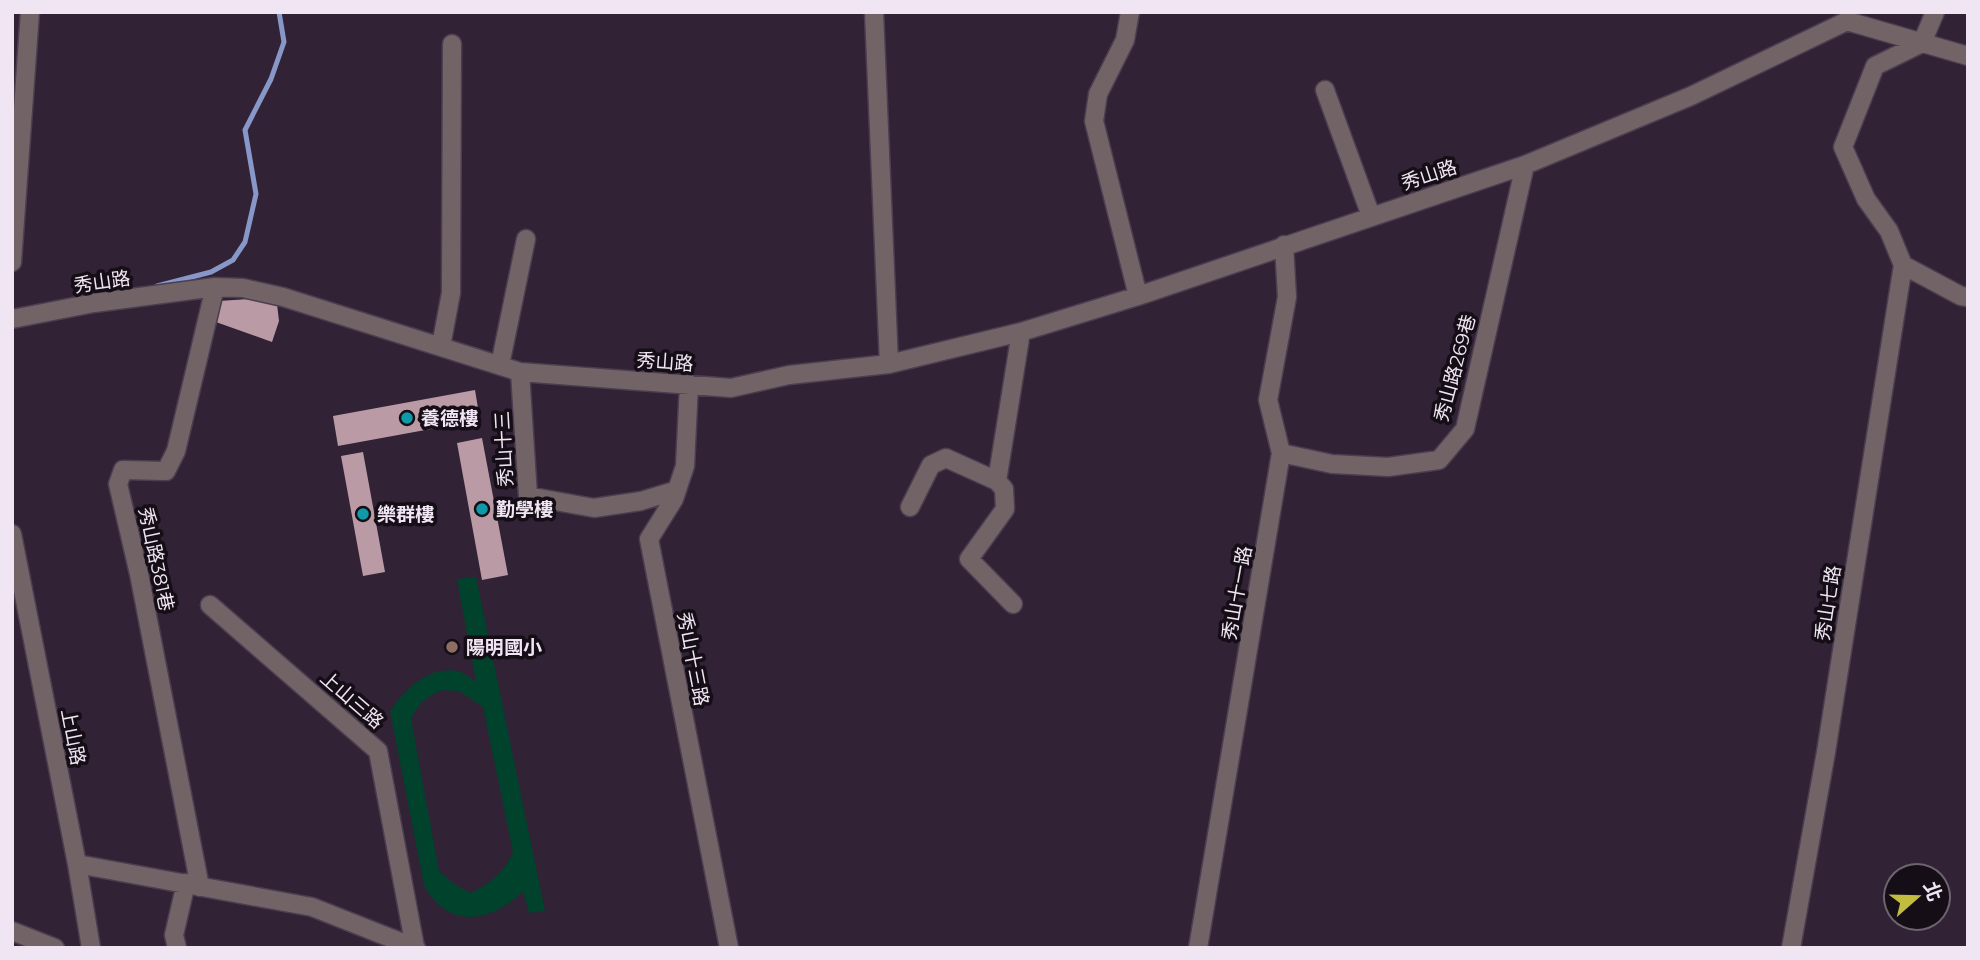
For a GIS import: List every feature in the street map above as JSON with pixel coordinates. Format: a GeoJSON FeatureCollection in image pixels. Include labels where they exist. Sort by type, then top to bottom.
{"type":"FeatureCollection","features":[{"type":"Feature","properties":{"kind":"street"},"geometry":{"type":"LineString","coordinates":[[12,262],[30,12]]}},
{"type":"Feature","properties":{"kind":"street"},"geometry":{"type":"LineString","coordinates":[[874,12],[889,364]]}},
{"type":"Feature","properties":{"kind":"street"},"geometry":{"type":"LineString","coordinates":[[1130,12],[1125,40],[1098,94],[1094,121],[1139,296]]}},
{"type":"Feature","properties":{"kind":"street"},"geometry":{"type":"LineString","coordinates":[[1935,12],[1922,43],[1874,66],[1843,147],[1866,198],[1889,231],[1903,265],[1961,296],[1968,297]]}},
{"type":"Feature","properties":{"kind":"street","name":"秀山路"},"geometry":{"type":"LineString","coordinates":[[12,319],[94,303],[215,287],[243,288],[280,296],[520,372],[731,388],[789,375],[889,364],[1021,331],[1214,272],[1284,245],[1525,165],[1691,96],[1847,21],[1968,56]]}},
{"type":"Feature","properties":{"kind":"street"},"geometry":{"type":"LineString","coordinates":[[441,346],[451,293],[452,44]]}},
{"type":"Feature","properties":{"kind":"street"},"geometry":{"type":"LineString","coordinates":[[1325,90],[1371,216]]}},
{"type":"Feature","properties":{"kind":"street","name":"秀山路269巷"},"geometry":{"type":"LineString","coordinates":[[1281,453],[1332,464],[1388,467],[1439,460],[1465,429],[1525,165]]}},
{"type":"Feature","properties":{"kind":"street"},"geometry":{"type":"LineString","coordinates":[[500,365],[526,240]]}},
{"type":"Feature","properties":{"kind":"street","name":"秀山十一路"},"geometry":{"type":"LineString","coordinates":[[1198,948],[1281,453],[1268,400],[1287,297],[1284,245]]}},
{"type":"Feature","properties":{"kind":"street","name":"秀山七路"},"geometry":{"type":"LineString","coordinates":[[1791,948],[1826,752],[1903,265]]}},
{"type":"Feature","properties":{"kind":"street","name":"秀山路381巷"},"geometry":{"type":"LineString","coordinates":[[193,885],[139,574],[118,484],[123,470],[166,471],[176,451],[215,287]]}},
{"type":"Feature","properties":{"kind":"street"},"geometry":{"type":"LineString","coordinates":[[998,481],[1021,331]]}},
{"type":"Feature","properties":{"kind":"street","name":"秀山十三"},"geometry":{"type":"LineString","coordinates":[[520,372],[528,496],[594,508],[641,501],[677,490]]}},
{"type":"Feature","properties":{"kind":"street","name":"秀山十三路"},"geometry":{"type":"LineString","coordinates":[[689,384],[685,466],[677,490],[649,539],[729,948]]}},
{"type":"Feature","properties":{"kind":"street"},"geometry":{"type":"LineString","coordinates":[[910,508],[931,465],[946,458],[998,481],[1004,489],[1005,509],[969,559],[1013,604]]}},
{"type":"Feature","properties":{"kind":"street","name":"上山路"},"geometry":{"type":"LineString","coordinates":[[12,534],[18,584],[77,864],[91,948]]}},
{"type":"Feature","properties":{"kind":"street","name":"上山三路"},"geometry":{"type":"LineString","coordinates":[[210,605],[378,751],[416,948]]}},
{"type":"Feature","properties":{"kind":"street","name":"上山三路"},"geometry":{"type":"LineString","coordinates":[[77,864],[312,907],[416,948]]}},
{"type":"Feature","properties":{"kind":"street"},"geometry":{"type":"LineString","coordinates":[[177,948],[174,935],[193,885]]}},
{"type":"Feature","properties":{"kind":"street"},"geometry":{"type":"LineString","coordinates":[[12,932],[55,948]]}},
{"type":"Feature","properties":{"kind":"green space"},"geometry":{"type":"Polygon","coordinates":[[[476,577],[545,911],[529,913],[523,891],[498,910],[471,917],[457,915],[434,899],[424,885],[390,711],[418,681],[436,672],[460,672],[476,682],[457,579],[476,577]],[[443,690],[432,695],[420,705],[411,719],[439,871],[470,893],[496,877],[513,852],[483,707],[459,691],[443,690]]]}},
{"type":"Feature","properties":{"kind":"building"},"geometry":{"type":"Polygon","coordinates":[[[249,299],[277,304],[279,321],[272,342],[213,321],[219,301],[249,299]]]}},
{"type":"Feature","properties":{"kind":"building","name":"養德樓"},"geometry":{"type":"Polygon","coordinates":[[[475,390],[480,420],[338,446],[333,416],[475,390]]]}},
{"type":"Feature","properties":{"kind":"building","name":"勤學樓"},"geometry":{"type":"Polygon","coordinates":[[[482,438],[508,575],[482,580],[457,443],[482,438]]]}},
{"type":"Feature","properties":{"kind":"building","name":"樂群樓"},"geometry":{"type":"Polygon","coordinates":[[[363,452],[385,572],[363,576],[341,456],[363,452]]]}},
{"type":"Feature","properties":{"kind":"waterway"},"geometry":{"type":"LineString","coordinates":[[157,286],[211,272],[233,260],[245,242],[256,194],[245,130],[271,79],[284,42],[279,12]]}},
{"type":"Feature","properties":{"kind":"place","name":"養德樓"},"geometry":{"type":"Point","coordinates":[407,418]}},
{"type":"Feature","properties":{"kind":"place","name":"勤學樓"},"geometry":{"type":"Point","coordinates":[482,509]}},
{"type":"Feature","properties":{"kind":"place","name":"樂群樓"},"geometry":{"type":"Point","coordinates":[363,514]}},
{"type":"Feature","properties":{"kind":"place","name":"陽明國小"},"geometry":{"type":"Point","coordinates":[452,647]}}]}
